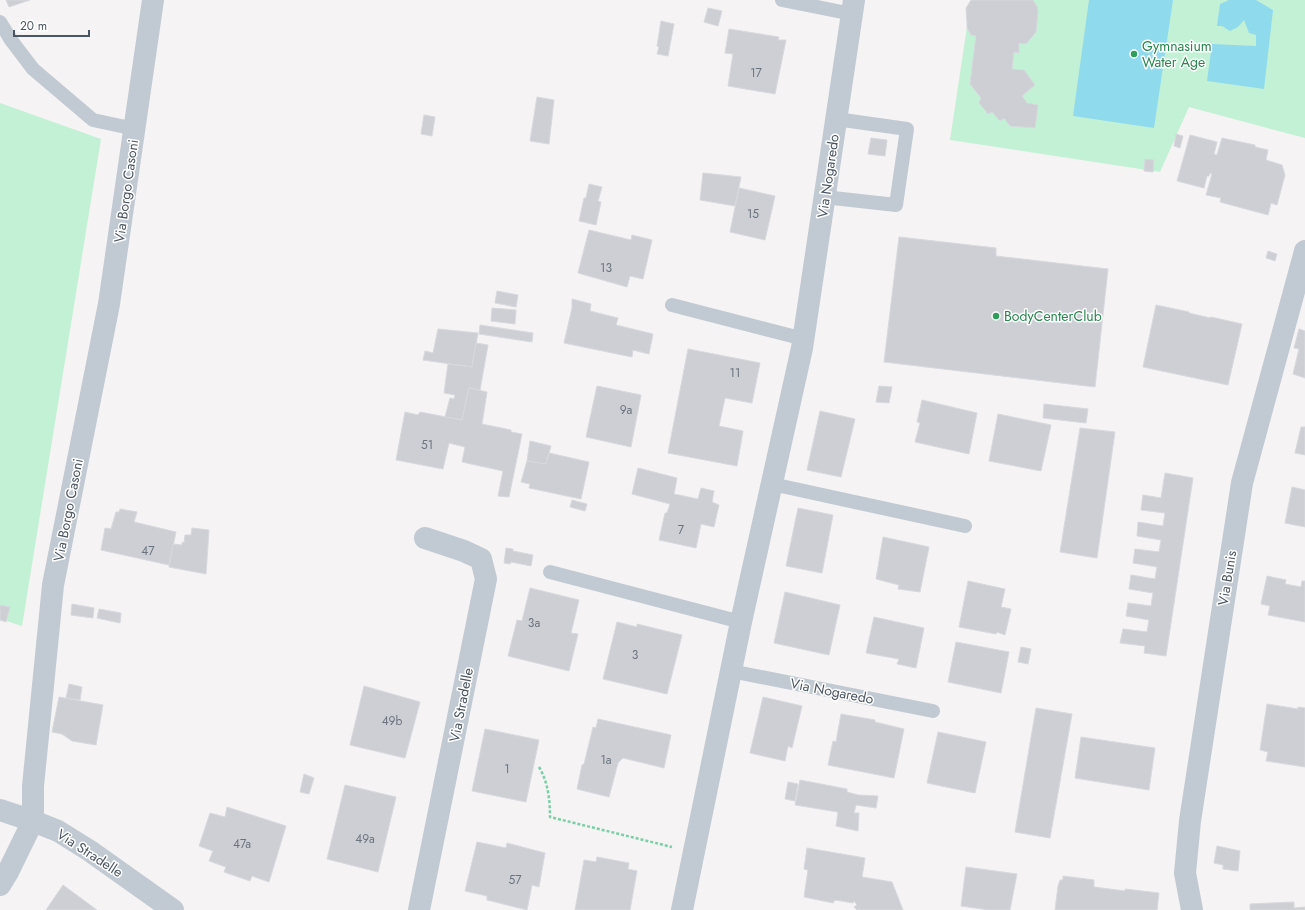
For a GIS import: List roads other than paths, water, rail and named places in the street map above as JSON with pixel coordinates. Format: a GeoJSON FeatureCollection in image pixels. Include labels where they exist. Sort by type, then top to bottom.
{"type":"FeatureCollection","features":[{"type":"Feature","properties":{"kind":"street","name":"Via Borgo Casoni"},"geometry":{"type":"LineString","coordinates":[[0,886],[33,821],[33,786],[53,585],[109,304],[153,0]]}},
{"type":"Feature","properties":{"kind":"street","name":"Via Nogaredo"},"geometry":{"type":"LineString","coordinates":[[682,910],[741,622],[804,339],[853,7]]}},
{"type":"Feature","properties":{"kind":"street","name":"Via Bunis"},"geometry":{"type":"LineString","coordinates":[[1192,910],[1185,873],[1190,820],[1242,483],[1301,280],[1305,251]]}},
{"type":"Feature","properties":{"kind":"street","name":"Via Stradelle"},"geometry":{"type":"LineString","coordinates":[[419,910],[486,579],[480,558],[464,550],[425,538]]}},
{"type":"Feature","properties":{"kind":"street","name":"Via Stradelle"},"geometry":{"type":"LineString","coordinates":[[0,810],[58,831],[90,851],[173,910]]}},
{"type":"Feature","properties":{"kind":"lane","name":"Via Nogaredo"},"geometry":{"type":"LineString","coordinates":[[782,0],[853,7]]}},
{"type":"Feature","properties":{"kind":"lane","name":"Via Borgo Casoni"},"geometry":{"type":"LineString","coordinates":[[0,22],[32,69],[93,120],[134,129]]}},
{"type":"Feature","properties":{"kind":"lane"},"geometry":{"type":"LineString","coordinates":[[824,197],[896,205],[907,129],[836,120]]}},
{"type":"Feature","properties":{"kind":"lane"},"geometry":{"type":"LineString","coordinates":[[672,305],[804,339]]}},
{"type":"Feature","properties":{"kind":"lane"},"geometry":{"type":"LineString","coordinates":[[772,484],[965,526]]}},
{"type":"Feature","properties":{"kind":"lane"},"geometry":{"type":"LineString","coordinates":[[550,572],[741,622]]}},
{"type":"Feature","properties":{"kind":"lane","name":"Via Nogaredo"},"geometry":{"type":"LineString","coordinates":[[731,671],[933,711]]}},
{"type":"Feature","properties":{"kind":"water"},"geometry":{"type":"Polygon","coordinates":[[[1089,0],[1173,0],[1154,128],[1073,116],[1089,0]]]}},
{"type":"Feature","properties":{"kind":"water"},"geometry":{"type":"Polygon","coordinates":[[[1229,0],[1256,0],[1273,10],[1264,89],[1207,81],[1212,44],[1256,46],[1256,35],[1249,33],[1244,20],[1238,27],[1230,31],[1222,26],[1217,26],[1220,4],[1229,0]]]}},
{"type":"Feature","properties":{"kind":"place","name":"Gymnasium Water Age"},"geometry":{"type":"Point","coordinates":[1134,54]}},
{"type":"Feature","properties":{"kind":"place","name":"BodyCenterClub"},"geometry":{"type":"Point","coordinates":[996,316]}}]}
